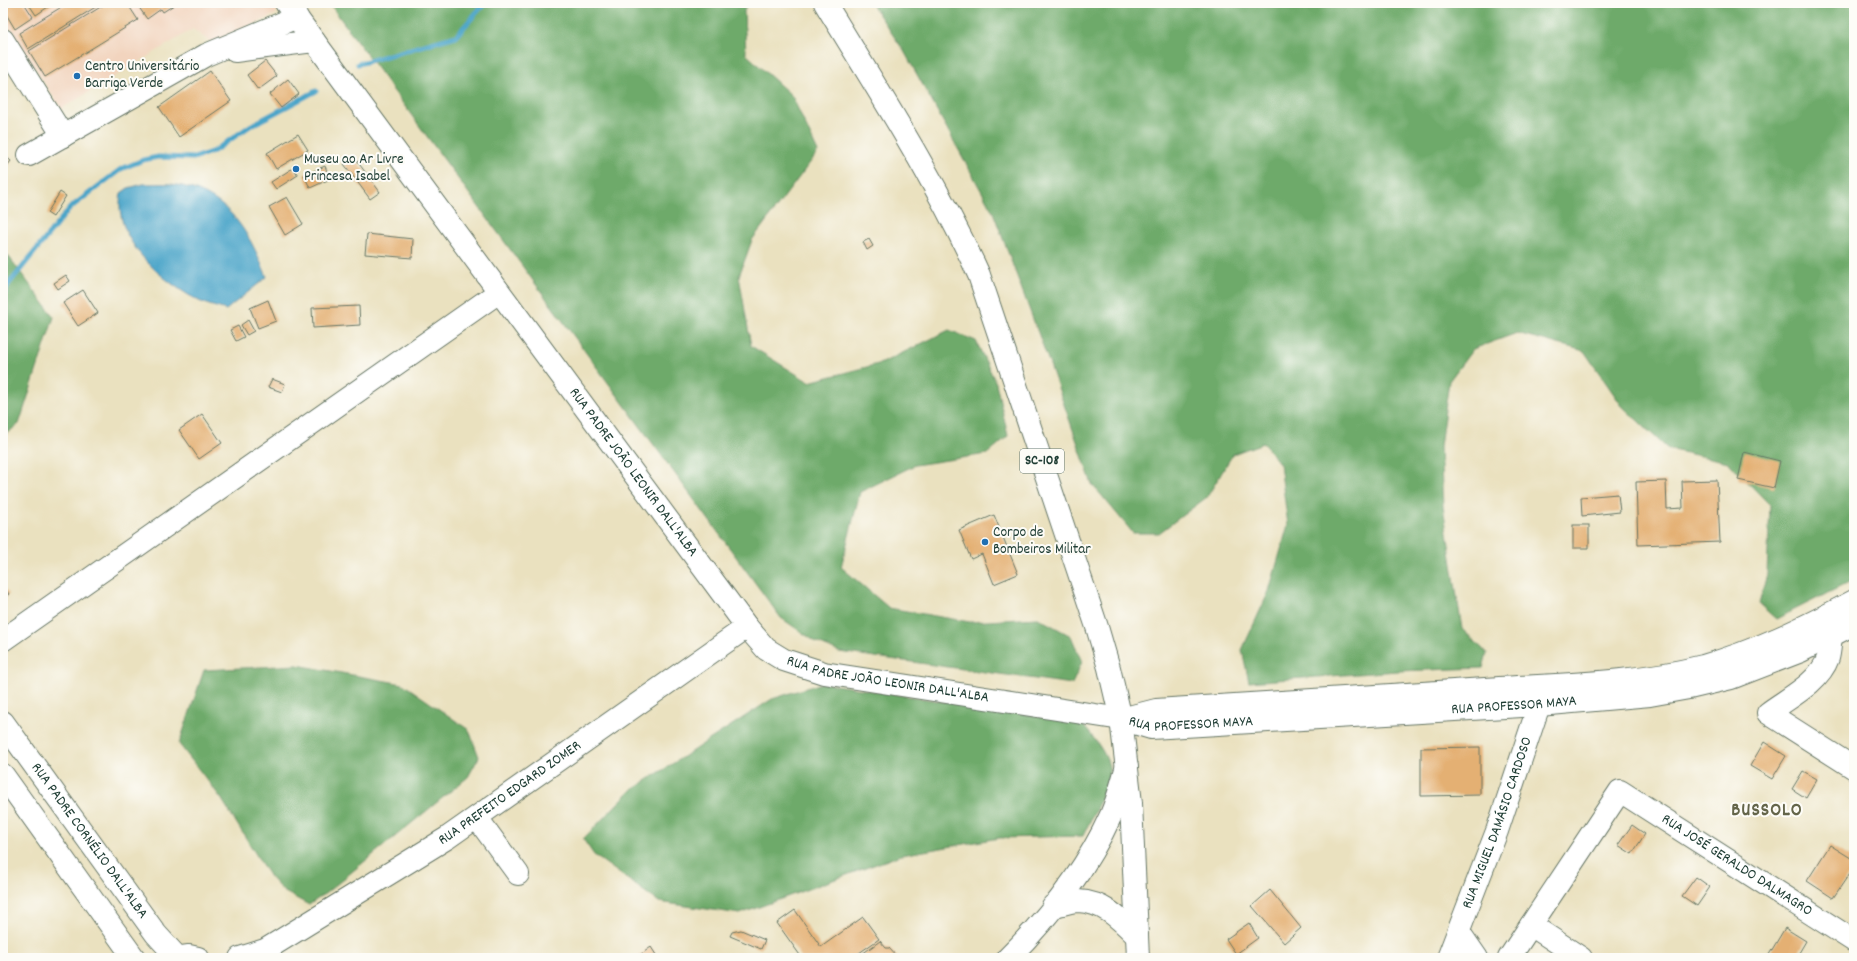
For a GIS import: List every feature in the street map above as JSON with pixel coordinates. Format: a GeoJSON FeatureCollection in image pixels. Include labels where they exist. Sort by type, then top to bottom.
{"type":"FeatureCollection","features":[{"type":"Feature","properties":{"kind":"street","name":"SC-108"},"geometry":{"type":"LineString","coordinates":[[825,3],[934,184],[962,237],[979,275],[1097,627],[1109,668],[1121,719],[1127,766],[1134,849],[1138,958]]}},
{"type":"Feature","properties":{"kind":"street","name":"RUA PADRE JOÃO LEONIR DALL'ALBA"},"geometry":{"type":"LineString","coordinates":[[292,10],[747,627],[766,649],[784,660],[824,673],[1121,719]]}},
{"type":"Feature","properties":{"kind":"street"},"geometry":{"type":"LineString","coordinates":[[29,155],[206,55],[292,10]]}},
{"type":"Feature","properties":{"kind":"street"},"geometry":{"type":"LineString","coordinates":[[3,40],[64,136]]}},
{"type":"Feature","properties":{"kind":"street"},"geometry":{"type":"LineString","coordinates":[[206,55],[314,40]]}},
{"type":"Feature","properties":{"kind":"street"},"geometry":{"type":"LineString","coordinates":[[3,640],[499,292]]}},
{"type":"Feature","properties":{"kind":"street","name":"RUA PROFESSOR MAYA"},"geometry":{"type":"LineString","coordinates":[[1121,719],[1151,728],[1538,695],[1613,699],[1689,688],[1731,678],[1766,666],[1825,628],[1854,601]]}},
{"type":"Feature","properties":{"kind":"street","name":"RUA PROFESSOR MAYA"},"geometry":{"type":"LineString","coordinates":[[1825,628],[1854,624]]}},
{"type":"Feature","properties":{"kind":"street","name":"RUA PREFEITO EDGARD ZOMER"},"geometry":{"type":"LineString","coordinates":[[240,958],[262,954],[415,859],[477,818],[747,627]]}},
{"type":"Feature","properties":{"kind":"street"},"geometry":{"type":"LineString","coordinates":[[1825,628],[1828,658],[1820,672],[1811,682],[1768,713],[1854,768]]}},
{"type":"Feature","properties":{"kind":"street","name":"RUA MIGUEL DAMÁSIO CARDOSO"},"geometry":{"type":"LineString","coordinates":[[1451,956],[1497,831],[1538,695]]}},
{"type":"Feature","properties":{"kind":"street","name":"RUA PADRE CORNÉLIO DALL'ALBA"},"geometry":{"type":"LineString","coordinates":[[3,722],[156,934],[183,958]]}},
{"type":"Feature","properties":{"kind":"street"},"geometry":{"type":"LineString","coordinates":[[1008,958],[1053,906],[1082,868],[1096,845],[1111,813],[1127,766]]}},
{"type":"Feature","properties":{"kind":"street","name":"RUA PADRE CORNÉLIO DALL'ALBA"},"geometry":{"type":"LineString","coordinates":[[3,776],[134,958]]}},
{"type":"Feature","properties":{"kind":"street","name":"RUA JOSÉ GERALDO DALMAGRO"},"geometry":{"type":"LineString","coordinates":[[1531,925],[1620,791],[1854,941]]}},
{"type":"Feature","properties":{"kind":"street"},"geometry":{"type":"LineString","coordinates":[[477,818],[518,874]]}},
{"type":"Feature","properties":{"kind":"street"},"geometry":{"type":"LineString","coordinates":[[1053,906],[1078,901],[1097,905],[1114,914],[1137,936]]}},
{"type":"Feature","properties":{"kind":"street"},"geometry":{"type":"LineString","coordinates":[[1509,958],[1531,925],[1581,958]]}},
{"type":"Feature","properties":{"kind":"street"},"geometry":{"type":"LineString","coordinates":[[1459,932],[1477,958]]}},
{"type":"Feature","properties":{"kind":"shaded area","name":"Centro Universitário Barriga Verde"},"geometry":{"type":"Polygon","coordinates":[[[3,3],[279,3],[276,14],[213,44],[193,29],[61,109],[3,18],[3,3]]]}},
{"type":"Feature","properties":{"kind":"green space"},"geometry":{"type":"Polygon","coordinates":[[[329,3],[748,3],[744,11],[746,54],[792,96],[818,152],[752,240],[739,276],[751,346],[809,382],[882,363],[949,330],[976,341],[996,383],[1008,436],[987,454],[915,465],[860,492],[841,567],[889,608],[970,622],[1038,618],[1071,636],[1082,662],[1072,684],[839,652],[816,642],[781,618],[329,3]]]}},
{"type":"Feature","properties":{"kind":"green space"},"geometry":{"type":"Polygon","coordinates":[[[871,3],[1854,3],[1854,580],[1776,619],[1759,604],[1767,574],[1770,505],[1728,462],[1668,449],[1622,406],[1584,351],[1517,333],[1473,349],[1449,381],[1440,446],[1443,506],[1462,629],[1487,653],[1483,668],[1398,671],[1249,682],[1242,650],[1269,591],[1288,525],[1280,464],[1263,443],[1233,454],[1207,497],[1159,533],[1133,533],[1092,484],[1049,362],[993,212],[904,51],[871,3]]]}},
{"type":"Feature","properties":{"kind":"green space"},"geometry":{"type":"Polygon","coordinates":[[[3,249],[54,317],[19,424],[3,436],[3,249]]]}},
{"type":"Feature","properties":{"kind":"green space"},"geometry":{"type":"Polygon","coordinates":[[[297,665],[403,684],[469,730],[479,757],[468,777],[326,893],[309,905],[283,891],[270,877],[221,798],[179,744],[204,670],[297,665]]]}},
{"type":"Feature","properties":{"kind":"green space"},"geometry":{"type":"Polygon","coordinates":[[[822,683],[1081,723],[1102,750],[1109,767],[1107,783],[1083,836],[999,838],[901,855],[740,914],[659,902],[594,855],[583,839],[629,792],[772,699],[822,683]]]}},
{"type":"Feature","properties":{"kind":"water"},"geometry":{"type":"Polygon","coordinates":[[[143,184],[171,184],[190,188],[207,195],[221,204],[243,228],[252,243],[267,277],[226,310],[199,301],[170,282],[143,257],[132,243],[124,227],[120,210],[121,193],[128,188],[143,184]]]}},
{"type":"Feature","properties":{"kind":"building"},"geometry":{"type":"Polygon","coordinates":[[[3,3],[24,3],[33,17],[15,29],[3,9],[3,3]]]}},
{"type":"Feature","properties":{"kind":"building"},"geometry":{"type":"Polygon","coordinates":[[[28,3],[54,3],[36,15],[28,3]]]}},
{"type":"Feature","properties":{"kind":"building"},"geometry":{"type":"Polygon","coordinates":[[[68,3],[102,3],[28,49],[19,33],[68,3]]]}},
{"type":"Feature","properties":{"kind":"building"},"geometry":{"type":"Polygon","coordinates":[[[107,3],[127,3],[138,20],[45,77],[29,51],[107,3]]]}},
{"type":"Feature","properties":{"kind":"building"},"geometry":{"type":"Polygon","coordinates":[[[136,3],[177,3],[163,12],[161,9],[147,19],[136,3]]]}},
{"type":"Feature","properties":{"kind":"building"},"geometry":{"type":"Polygon","coordinates":[[[265,61],[277,76],[258,90],[247,75],[265,61]]]}},
{"type":"Feature","properties":{"kind":"building"},"geometry":{"type":"Polygon","coordinates":[[[210,71],[231,101],[179,137],[159,107],[210,71]]]}},
{"type":"Feature","properties":{"kind":"building"},"geometry":{"type":"Polygon","coordinates":[[[288,79],[299,94],[281,108],[270,94],[288,79]]]}},
{"type":"Feature","properties":{"kind":"building"},"geometry":{"type":"Polygon","coordinates":[[[298,134],[308,150],[276,169],[267,153],[298,134]]]}},
{"type":"Feature","properties":{"kind":"building"},"geometry":{"type":"Polygon","coordinates":[[[3,154],[11,161],[3,171],[3,154]]]}},
{"type":"Feature","properties":{"kind":"building"},"geometry":{"type":"Polygon","coordinates":[[[354,157],[380,192],[370,199],[344,164],[354,157]]]}},
{"type":"Feature","properties":{"kind":"building"},"geometry":{"type":"Polygon","coordinates":[[[325,166],[330,179],[310,188],[304,175],[325,166]]]}},
{"type":"Feature","properties":{"kind":"building"},"geometry":{"type":"Polygon","coordinates":[[[293,168],[298,175],[276,189],[271,182],[293,168]]]}},
{"type":"Feature","properties":{"kind":"building"},"geometry":{"type":"Polygon","coordinates":[[[60,192],[66,196],[53,217],[47,213],[60,192]]]}},
{"type":"Feature","properties":{"kind":"building"},"geometry":{"type":"Polygon","coordinates":[[[287,197],[303,224],[285,235],[269,207],[287,197]]]}},
{"type":"Feature","properties":{"kind":"building"},"geometry":{"type":"Polygon","coordinates":[[[367,234],[413,239],[412,258],[365,254],[367,234]]]}},
{"type":"Feature","properties":{"kind":"building"},"geometry":{"type":"Polygon","coordinates":[[[869,239],[873,246],[867,250],[863,242],[869,239]]]}},
{"type":"Feature","properties":{"kind":"building"},"geometry":{"type":"Polygon","coordinates":[[[66,275],[70,281],[58,289],[54,283],[66,275]]]}},
{"type":"Feature","properties":{"kind":"building"},"geometry":{"type":"Polygon","coordinates":[[[83,290],[98,313],[78,326],[63,303],[83,290]]]}},
{"type":"Feature","properties":{"kind":"building"},"geometry":{"type":"Polygon","coordinates":[[[268,300],[276,321],[258,328],[250,308],[268,300]]]}},
{"type":"Feature","properties":{"kind":"building"},"geometry":{"type":"Polygon","coordinates":[[[359,306],[360,325],[313,328],[312,308],[359,306]]]}},
{"type":"Feature","properties":{"kind":"building"},"geometry":{"type":"Polygon","coordinates":[[[248,320],[254,331],[247,335],[241,325],[248,320]]]}},
{"type":"Feature","properties":{"kind":"building"},"geometry":{"type":"Polygon","coordinates":[[[238,326],[244,337],[236,341],[230,330],[238,326]]]}},
{"type":"Feature","properties":{"kind":"building"},"geometry":{"type":"Polygon","coordinates":[[[272,379],[285,384],[282,392],[268,387],[272,379]]]}},
{"type":"Feature","properties":{"kind":"building"},"geometry":{"type":"Polygon","coordinates":[[[202,414],[222,443],[199,459],[179,430],[202,414]]]}},
{"type":"Feature","properties":{"kind":"building"},"geometry":{"type":"Polygon","coordinates":[[[1744,452],[1780,461],[1774,488],[1738,480],[1744,452]]]}},
{"type":"Feature","properties":{"kind":"building"},"geometry":{"type":"Polygon","coordinates":[[[1717,480],[1720,542],[1638,545],[1636,482],[1666,481],[1667,509],[1683,508],[1682,481],[1717,480]]]}},
{"type":"Feature","properties":{"kind":"building"},"geometry":{"type":"Polygon","coordinates":[[[1618,494],[1620,512],[1582,516],[1581,497],[1618,494]]]}},
{"type":"Feature","properties":{"kind":"building","name":"Corpo de Bombeiros Militar"},"geometry":{"type":"Polygon","coordinates":[[[994,515],[1018,574],[994,584],[982,554],[971,559],[959,530],[994,515]]]}},
{"type":"Feature","properties":{"kind":"building"},"geometry":{"type":"Polygon","coordinates":[[[1573,525],[1589,525],[1589,548],[1573,548],[1573,525]]]}},
{"type":"Feature","properties":{"kind":"building"},"geometry":{"type":"Polygon","coordinates":[[[3,586],[9,594],[3,599],[3,586]]]}},
{"type":"Feature","properties":{"kind":"building"},"geometry":{"type":"Polygon","coordinates":[[[1764,742],[1786,756],[1772,779],[1750,766],[1764,742]]]}},
{"type":"Feature","properties":{"kind":"building"},"geometry":{"type":"Polygon","coordinates":[[[1480,747],[1480,795],[1421,796],[1421,748],[1480,747]]]}},
{"type":"Feature","properties":{"kind":"building"},"geometry":{"type":"Polygon","coordinates":[[[1803,771],[1817,779],[1806,798],[1792,789],[1803,771]]]}},
{"type":"Feature","properties":{"kind":"building"},"geometry":{"type":"Polygon","coordinates":[[[1632,825],[1645,834],[1632,854],[1618,845],[1632,825]]]}},
{"type":"Feature","properties":{"kind":"building"},"geometry":{"type":"Polygon","coordinates":[[[1830,845],[1854,860],[1854,867],[1833,898],[1807,881],[1830,845]]]}},
{"type":"Feature","properties":{"kind":"building"},"geometry":{"type":"Polygon","coordinates":[[[1696,877],[1710,887],[1697,906],[1682,896],[1696,877]]]}},
{"type":"Feature","properties":{"kind":"building"},"geometry":{"type":"Polygon","coordinates":[[[1270,890],[1301,928],[1284,943],[1252,906],[1270,890]]]}},
{"type":"Feature","properties":{"kind":"building"},"geometry":{"type":"Polygon","coordinates":[[[795,910],[821,947],[863,917],[879,939],[852,958],[802,958],[777,923],[795,910]]]}},
{"type":"Feature","properties":{"kind":"building"},"geometry":{"type":"Polygon","coordinates":[[[1249,923],[1258,938],[1236,954],[1226,939],[1249,923]]]}},
{"type":"Feature","properties":{"kind":"building"},"geometry":{"type":"Polygon","coordinates":[[[1785,928],[1806,941],[1796,958],[1767,958],[1785,928]]]}},
{"type":"Feature","properties":{"kind":"building"},"geometry":{"type":"Polygon","coordinates":[[[741,930],[765,940],[761,949],[730,936],[732,932],[741,930]]]}},
{"type":"Feature","properties":{"kind":"building"},"geometry":{"type":"Polygon","coordinates":[[[880,941],[898,958],[864,958],[862,954],[880,941]]]}},
{"type":"Feature","properties":{"kind":"building"},"geometry":{"type":"Polygon","coordinates":[[[651,947],[658,958],[636,958],[651,947]]]}},
{"type":"Feature","properties":{"kind":"waterway"},"geometry":{"type":"LineString","coordinates":[[358,64],[456,36],[485,3]]}},
{"type":"Feature","properties":{"kind":"waterway"},"geometry":{"type":"LineString","coordinates":[[3,296],[8,285],[70,208],[121,169],[143,160],[158,157],[194,158],[214,151],[250,126],[316,91]]}},
{"type":"Feature","properties":{"kind":"place","name":"Centro Universitário Barriga Verde"},"geometry":{"type":"Point","coordinates":[77,76]}},
{"type":"Feature","properties":{"kind":"place","name":"Museu ao Ar Livre Princesa Isabel"},"geometry":{"type":"Point","coordinates":[296,169]}},
{"type":"Feature","properties":{"kind":"place","name":"Corpo de Bombeiros Militar"},"geometry":{"type":"Point","coordinates":[985,542]}},
{"type":"Feature","properties":{"kind":"district","name":"BUSSOLO"},"geometry":{"type":"Point","coordinates":[1767,811]}}]}
